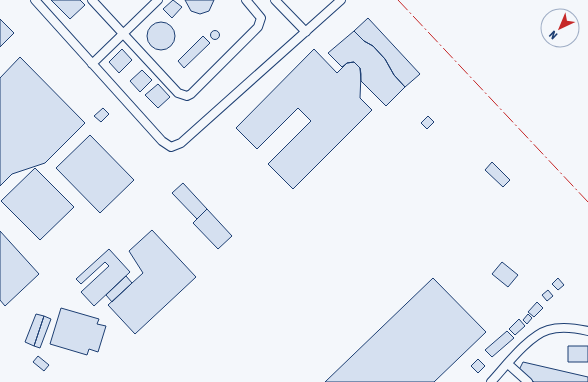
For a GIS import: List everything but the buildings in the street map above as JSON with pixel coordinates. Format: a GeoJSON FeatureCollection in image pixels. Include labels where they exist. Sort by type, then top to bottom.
{"type":"FeatureCollection","features":[{"type":"Feature","properties":{"kind":"lane"},"geometry":{"type":"LineString","coordinates":[[35,0],[166,145],[176,147],[341,0]]}},
{"type":"Feature","properties":{"kind":"lane"},"geometry":{"type":"LineString","coordinates":[[92,0],[178,93],[187,96],[191,94],[258,27],[261,18],[246,0]]}},
{"type":"Feature","properties":{"kind":"lane"},"geometry":{"type":"LineString","coordinates":[[92,64],[158,0]]}},
{"type":"Feature","properties":{"kind":"lane"},"geometry":{"type":"LineString","coordinates":[[275,0],[306,32]]}},
{"type":"Feature","properties":{"kind":"lane"},"geometry":{"type":"LineString","coordinates":[[491,382],[535,336],[547,330],[559,328],[588,331]]}},
{"type":"Feature","properties":{"kind":"lane"},"geometry":{"type":"LineString","coordinates":[[508,364],[528,382]]}},
{"type":"Feature","properties":{"kind":"power"},"geometry":{"type":"LineString","coordinates":[[398,0],[588,202]]}}]}
